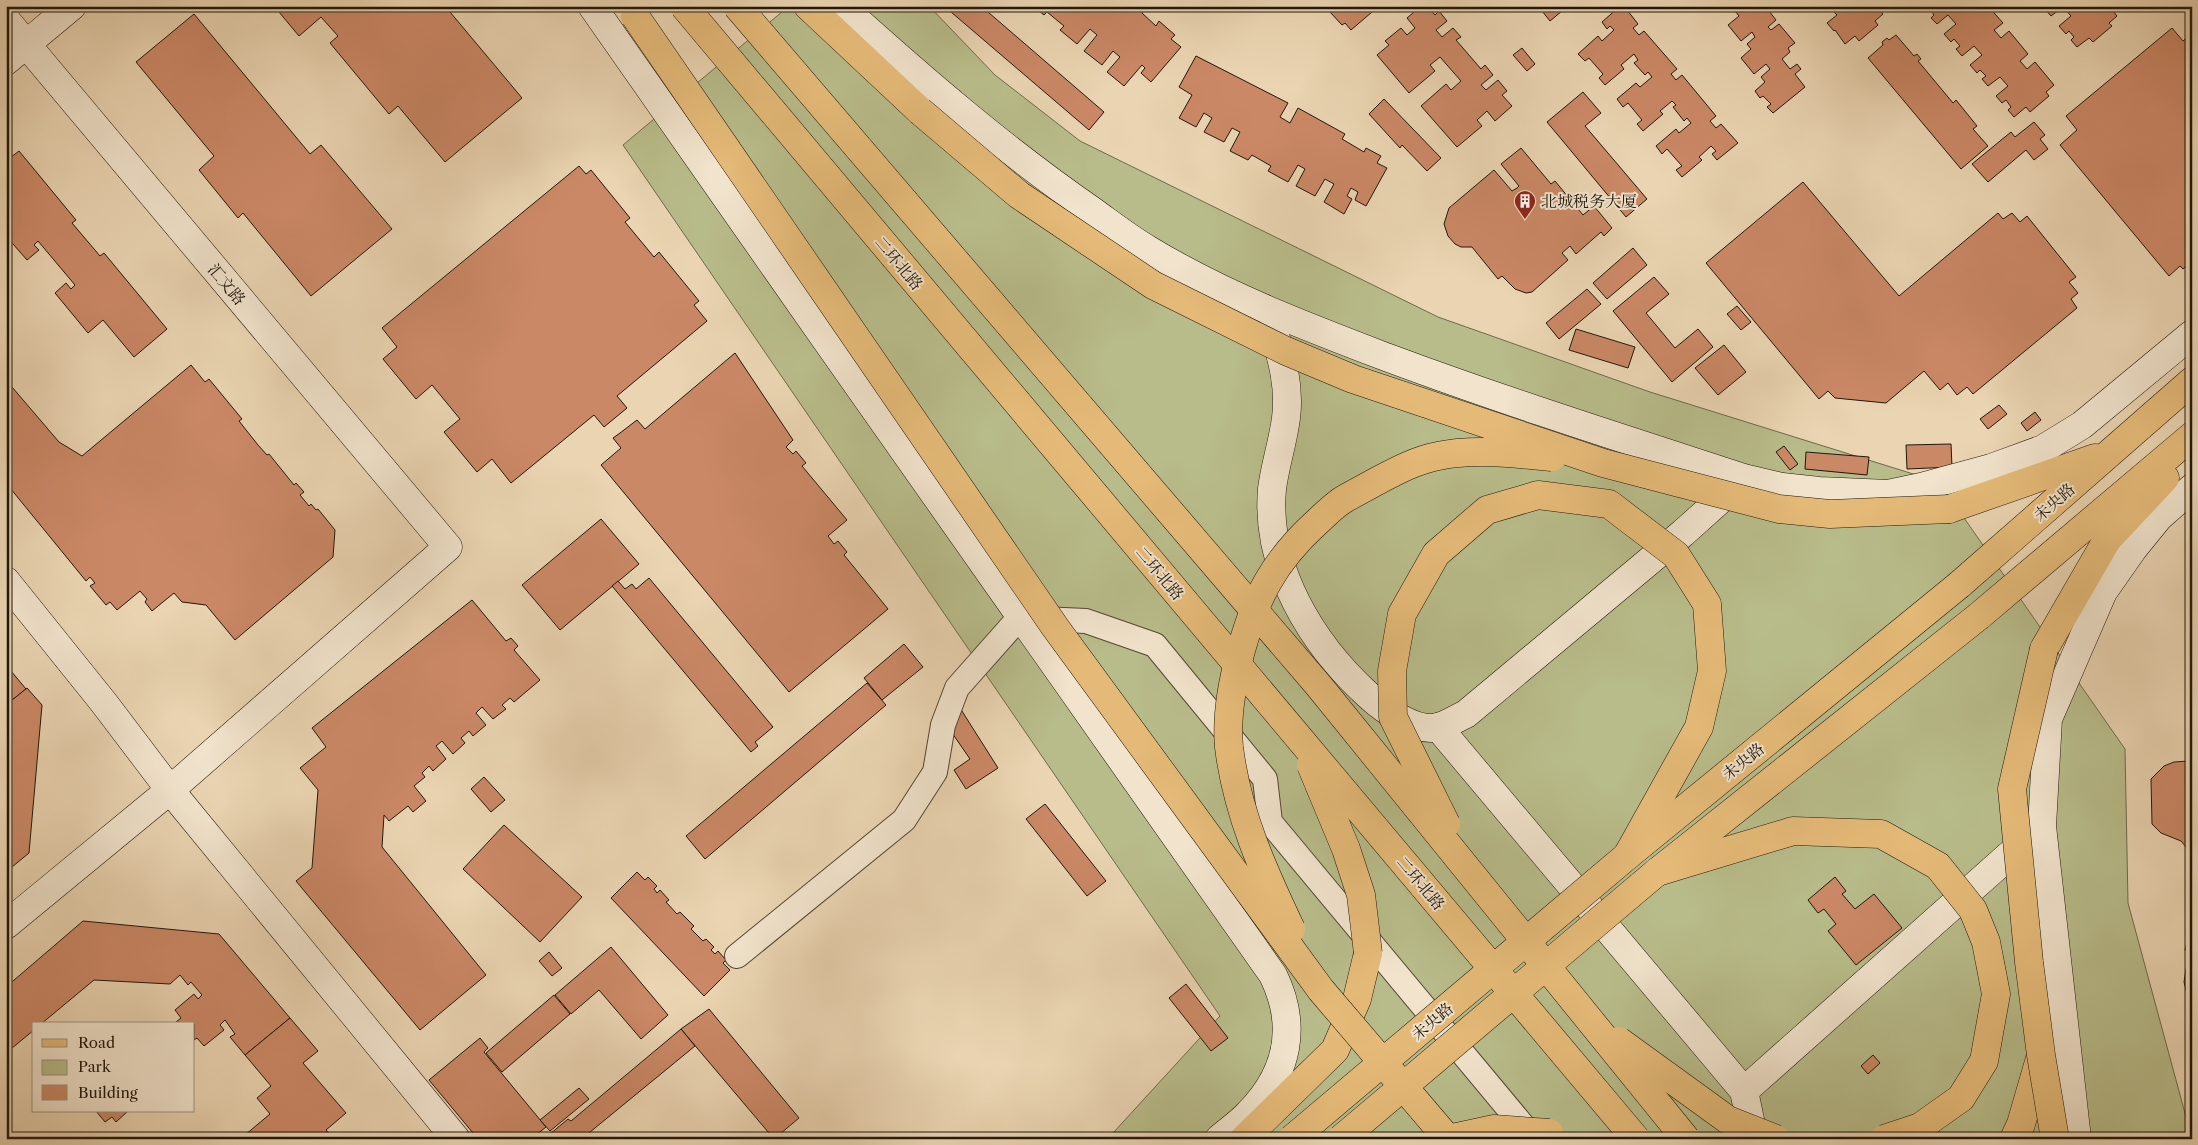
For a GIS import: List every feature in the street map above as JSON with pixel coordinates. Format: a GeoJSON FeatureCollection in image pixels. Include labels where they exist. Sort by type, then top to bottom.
{"type":"FeatureCollection","features":[{"type":"Feature","properties":{"kind":"main road","name":"二环北路"},"geometry":{"type":"LineString","coordinates":[[684,6],[1636,1139]]}},
{"type":"Feature","properties":{"kind":"main road"},"geometry":{"type":"LineString","coordinates":[[738,6],[1319,686],[1686,1139]]}},
{"type":"Feature","properties":{"kind":"main road"},"geometry":{"type":"LineString","coordinates":[[808,6],[920,111],[1026,200],[1153,285],[1286,351],[1353,379],[1603,463],[1779,509],[1830,514],[1949,509],[2108,453]]}},
{"type":"Feature","properties":{"kind":"main road"},"geometry":{"type":"LineString","coordinates":[[632,11],[1055,627],[1321,990],[1448,1139],[1494,1129],[1549,1133],[1564,1139]]}},
{"type":"Feature","properties":{"kind":"main road","name":"未央路"},"geometry":{"type":"LineString","coordinates":[[1292,1139],[1627,856],[1959,585],[2192,381]]}},
{"type":"Feature","properties":{"kind":"main road","name":"未央路"},"geometry":{"type":"LineString","coordinates":[[1342,1139],[1657,872],[1979,616],[2192,436]]}},
{"type":"Feature","properties":{"kind":"main road"},"geometry":{"type":"LineString","coordinates":[[2056,1139],[2041,1055],[2029,962],[2012,789],[2044,649],[2106,540],[2192,450]]}},
{"type":"Feature","properties":{"kind":"main road"},"geometry":{"type":"LineString","coordinates":[[1321,990],[1270,885],[1247,831],[1236,792],[1230,755],[1229,705],[1235,672],[1247,628],[1260,594],[1274,568],[1300,538],[1321,518],[1344,499],[1409,464],[1439,455],[1478,452],[1552,457],[1603,463]]}},
{"type":"Feature","properties":{"kind":"main road"},"geometry":{"type":"LineString","coordinates":[[1467,867],[1393,717],[1392,671],[1402,614],[1436,554],[1487,510],[1538,495],[1609,504],[1676,555],[1707,604],[1712,671],[1699,727],[1627,856]]}},
{"type":"Feature","properties":{"kind":"main road"},"geometry":{"type":"LineString","coordinates":[[1244,1139],[1335,1050],[1358,999],[1368,953],[1361,895],[1346,849],[1300,740]]}},
{"type":"Feature","properties":{"kind":"main road"},"geometry":{"type":"LineString","coordinates":[[1657,872],[1793,831],[1881,834],[1938,866],[1973,910],[1986,942],[1996,994],[1984,1062],[1961,1098],[1920,1127],[1884,1139]]}},
{"type":"Feature","properties":{"kind":"main road"},"geometry":{"type":"LineString","coordinates":[[1587,1018],[1728,1120],[1776,1139]]}},
{"type":"Feature","properties":{"kind":"main road"},"geometry":{"type":"LineString","coordinates":[[2014,1139],[2021,1124],[2041,1055]]}},
{"type":"Feature","properties":{"kind":"street"},"geometry":{"type":"LineString","coordinates":[[16,53],[72,6]]}},
{"type":"Feature","properties":{"kind":"street"},"geometry":{"type":"LineString","coordinates":[[592,6],[1020,618],[1273,975],[1282,993],[1286,1010],[1286,1050],[1277,1072],[1249,1113],[1219,1139]]}},
{"type":"Feature","properties":{"kind":"street"},"geometry":{"type":"LineString","coordinates":[[841,6],[968,118],[1054,184],[1149,250],[1212,284],[1268,311],[1480,392],[1744,478],[1801,489],[1888,494],[1921,488],[1991,468],[2043,449],[2082,425],[2192,334]]}},
{"type":"Feature","properties":{"kind":"street","name":"汇文路"},"geometry":{"type":"LineString","coordinates":[[6,20],[16,53],[448,547],[170,790]]}},
{"type":"Feature","properties":{"kind":"street"},"geometry":{"type":"LineString","coordinates":[[1268,311],[1285,368],[1286,418],[1277,456],[1272,490],[1272,523],[1277,551],[1287,578],[1303,616],[1350,679],[1376,703],[1401,719],[1425,728],[1438,727],[1466,714],[1683,533],[1744,478]]}},
{"type":"Feature","properties":{"kind":"street"},"geometry":{"type":"LineString","coordinates":[[2077,1139],[2042,826],[2048,719],[2103,592],[2133,549],[2159,517],[2192,488]]}},
{"type":"Feature","properties":{"kind":"street"},"geometry":{"type":"LineString","coordinates":[[6,581],[104,703],[170,790],[456,1139]]}},
{"type":"Feature","properties":{"kind":"street"},"geometry":{"type":"LineString","coordinates":[[737,956],[904,820],[935,772],[943,725],[957,688],[1020,618],[1086,620],[1155,645],[1265,779],[1270,822],[1534,1139]]}},
{"type":"Feature","properties":{"kind":"street"},"geometry":{"type":"LineString","coordinates":[[1438,727],[1744,1091],[1754,1139]]}},
{"type":"Feature","properties":{"kind":"street"},"geometry":{"type":"LineString","coordinates":[[6,925],[170,790]]}},
{"type":"Feature","properties":{"kind":"street"},"geometry":{"type":"LineString","coordinates":[[1744,1091],[2042,826]]}},
{"type":"Feature","properties":{"kind":"green space"},"geometry":{"type":"Polygon","coordinates":[[[789,6],[929,6],[995,75],[1080,141],[1438,317],[1650,392],[1939,482],[2125,749],[2128,903],[2192,1139],[1121,1139],[1113,1133],[1220,1016],[623,145],[789,6]]]}},
{"type":"Feature","properties":{"kind":"building"},"geometry":{"type":"Polygon","coordinates":[[[274,6],[445,6],[522,98],[445,162],[398,106],[389,114],[330,43],[338,36],[321,17],[299,36],[274,6]]]}},
{"type":"Feature","properties":{"kind":"building"},"geometry":{"type":"Polygon","coordinates":[[[944,6],[981,6],[1104,112],[1089,130],[944,6]]]}},
{"type":"Feature","properties":{"kind":"building"},"geometry":{"type":"Polygon","coordinates":[[[1033,6],[1142,6],[1145,9],[1142,13],[1156,26],[1159,21],[1175,35],[1171,39],[1181,47],[1151,82],[1141,73],[1145,68],[1142,65],[1124,86],[1107,72],[1120,57],[1113,51],[1102,65],[1084,51],[1097,35],[1090,29],[1077,44],[1060,30],[1064,26],[1047,12],[1044,15],[1033,6]]]}},
{"type":"Feature","properties":{"kind":"building"},"geometry":{"type":"Polygon","coordinates":[[[1331,6],[1379,6],[1351,30],[1345,23],[1342,25],[1329,11],[1332,8],[1331,6]]]}},
{"type":"Feature","properties":{"kind":"building"},"geometry":{"type":"Polygon","coordinates":[[[1421,6],[1427,6],[1435,15],[1439,11],[1447,21],[1436,30],[1442,37],[1453,28],[1461,37],[1456,40],[1481,69],[1485,65],[1493,75],[1481,85],[1486,90],[1498,80],[1507,91],[1502,95],[1512,106],[1495,121],[1487,111],[1477,120],[1482,126],[1457,147],[1421,106],[1446,84],[1451,90],[1461,81],[1440,57],[1430,65],[1435,71],[1409,93],[1377,55],[1389,45],[1385,41],[1401,28],[1407,35],[1415,28],[1407,18],[1421,6]]]}},
{"type":"Feature","properties":{"kind":"building"},"geometry":{"type":"Polygon","coordinates":[[[1538,6],[1568,6],[1550,21],[1538,6]]]}},
{"type":"Feature","properties":{"kind":"building"},"geometry":{"type":"Polygon","coordinates":[[[1620,6],[1624,6],[1638,24],[1633,28],[1639,35],[1644,31],[1677,69],[1671,74],[1676,80],[1682,75],[1716,116],[1710,121],[1716,128],[1721,124],[1738,143],[1717,160],[1712,154],[1716,151],[1711,146],[1699,157],[1702,160],[1682,177],[1676,170],[1682,166],[1667,149],[1662,154],[1656,146],[1676,129],[1679,133],[1691,123],[1687,118],[1684,121],[1673,107],[1676,105],[1672,101],[1660,111],[1663,114],[1643,131],[1637,124],[1642,120],[1628,103],[1623,107],[1617,99],[1636,83],[1640,87],[1652,77],[1648,72],[1645,75],[1634,63],[1638,60],[1634,54],[1621,65],[1624,69],[1605,85],[1599,78],[1603,74],[1589,58],[1585,61],[1578,54],[1598,36],[1602,41],[1614,30],[1610,26],[1607,29],[1602,22],[1620,6]]]}},
{"type":"Feature","properties":{"kind":"building"},"geometry":{"type":"Polygon","coordinates":[[[1741,6],[1775,6],[1769,11],[1776,20],[1768,27],[1771,30],[1779,24],[1795,43],[1788,48],[1790,52],[1782,59],[1790,69],[1797,64],[1801,69],[1795,74],[1805,87],[1773,113],[1767,107],[1771,104],[1763,96],[1760,98],[1755,91],[1765,82],[1761,77],[1770,69],[1766,64],[1754,74],[1741,58],[1751,49],[1747,44],[1755,37],[1752,32],[1741,41],[1728,25],[1739,16],[1735,11],[1741,6]]]}},
{"type":"Feature","properties":{"kind":"building"},"geometry":{"type":"Polygon","coordinates":[[[1838,6],[1876,6],[1883,14],[1875,21],[1878,25],[1859,41],[1855,36],[1845,44],[1835,30],[1827,23],[1837,15],[1833,11],[1838,6]]]}},
{"type":"Feature","properties":{"kind":"building"},"geometry":{"type":"Polygon","coordinates":[[[1922,6],[1988,6],[2003,23],[1994,30],[2001,38],[2009,31],[2028,54],[2020,61],[2027,69],[2035,62],[2054,85],[2046,92],[2049,96],[2030,112],[2026,107],[2014,117],[2008,110],[2011,107],[2006,100],[2002,103],[1996,96],[2008,86],[2000,77],[1988,86],[1982,79],[1986,76],[1980,70],[1977,73],[1970,65],[1982,55],[1974,46],[1962,56],[1956,49],[1960,46],[1954,39],[1951,42],[1944,34],[1956,24],[1948,15],[1937,24],[1931,18],[1934,15],[1929,8],[1925,11],[1922,6]]]}},
{"type":"Feature","properties":{"kind":"building"},"geometry":{"type":"Polygon","coordinates":[[[2046,6],[2109,6],[2117,16],[2109,23],[2112,26],[2093,42],[2089,38],[2077,47],[2071,40],[2074,37],[2069,31],[2066,34],[2059,26],[2071,16],[2063,7],[2051,16],[2044,8],[2046,6]]]}},
{"type":"Feature","properties":{"kind":"building"},"geometry":{"type":"Polygon","coordinates":[[[194,14],[310,154],[321,145],[392,229],[311,296],[243,213],[238,218],[199,170],[214,156],[136,62],[194,14]]]}},
{"type":"Feature","properties":{"kind":"building"},"geometry":{"type":"Polygon","coordinates":[[[2172,28],[2183,41],[2192,34],[2192,262],[2183,269],[2180,266],[2169,276],[2060,145],[2077,130],[2066,116],[2172,28]]]}},
{"type":"Feature","properties":{"kind":"building"},"geometry":{"type":"Polygon","coordinates":[[[1896,35],[1914,56],[1917,54],[1921,59],[1918,61],[1953,103],[1956,100],[1977,126],[1973,129],[1988,146],[1961,169],[1868,58],[1883,45],[1882,42],[1896,35]]]}},
{"type":"Feature","properties":{"kind":"building"},"geometry":{"type":"Polygon","coordinates":[[[1522,48],[1535,64],[1527,71],[1513,55],[1522,48]]]}},
{"type":"Feature","properties":{"kind":"building"},"geometry":{"type":"Polygon","coordinates":[[[1196,56],[1288,103],[1280,117],[1290,123],[1298,108],[1345,134],[1342,139],[1364,152],[1366,148],[1381,156],[1377,163],[1387,168],[1366,206],[1355,200],[1358,192],[1351,188],[1347,196],[1352,199],[1344,214],[1324,202],[1334,184],[1325,179],[1315,196],[1296,186],[1305,169],[1298,165],[1288,182],[1268,171],[1271,166],[1252,155],[1248,160],[1230,151],[1240,132],[1232,128],[1224,142],[1204,132],[1212,118],[1204,113],[1196,127],[1179,118],[1192,95],[1179,87],[1196,56]]]}},
{"type":"Feature","properties":{"kind":"building"},"geometry":{"type":"Polygon","coordinates":[[[1583,92],[1601,113],[1585,126],[1647,199],[1626,217],[1547,122],[1583,92]]]}},
{"type":"Feature","properties":{"kind":"building"},"geometry":{"type":"Polygon","coordinates":[[[1384,99],[1441,158],[1427,171],[1402,145],[1400,148],[1369,114],[1384,99]]]}},
{"type":"Feature","properties":{"kind":"building"},"geometry":{"type":"Polygon","coordinates":[[[2034,122],[2045,135],[2040,139],[2048,149],[2034,160],[2026,150],[1988,182],[1972,164],[2011,132],[2015,137],[2034,122]]]}},
{"type":"Feature","properties":{"kind":"building","name":"北城税务大厦"},"geometry":{"type":"Polygon","coordinates":[[[1521,148],[1551,184],[1555,181],[1583,215],[1594,206],[1612,228],[1604,236],[1601,232],[1576,254],[1570,246],[1562,253],[1568,260],[1532,292],[1526,293],[1515,289],[1502,276],[1498,279],[1472,247],[1461,247],[1455,244],[1448,236],[1444,224],[1449,208],[1494,170],[1512,191],[1517,188],[1519,186],[1501,164],[1521,148]]]}},
{"type":"Feature","properties":{"kind":"building"},"geometry":{"type":"Polygon","coordinates":[[[19,151],[76,220],[72,223],[100,256],[104,253],[167,329],[134,357],[103,320],[88,333],[55,293],[66,283],[71,289],[75,285],[38,241],[34,245],[39,250],[27,260],[6,236],[6,161],[19,151]]]}},
{"type":"Feature","properties":{"kind":"building"},"geometry":{"type":"Polygon","coordinates":[[[579,166],[586,174],[591,170],[630,218],[625,222],[654,257],[659,252],[699,301],[694,305],[707,321],[617,396],[627,408],[604,427],[594,415],[511,483],[492,459],[477,472],[444,432],[460,419],[432,385],[416,399],[383,359],[397,347],[382,328],[579,166]]]}},
{"type":"Feature","properties":{"kind":"building"},"geometry":{"type":"Polygon","coordinates":[[[1803,182],[1899,296],[1998,213],[2003,219],[2012,213],[2020,222],[2027,216],[2076,277],[2069,282],[2078,293],[2071,299],[2077,308],[1973,394],[1967,387],[1957,395],[1948,383],[1940,390],[1924,371],[1886,403],[1835,398],[1828,391],[1819,399],[1706,263],[1803,182]]]}},
{"type":"Feature","properties":{"kind":"building"},"geometry":{"type":"Polygon","coordinates":[[[1633,248],[1647,265],[1607,299],[1593,283],[1633,248]]]}},
{"type":"Feature","properties":{"kind":"building"},"geometry":{"type":"Polygon","coordinates":[[[1654,277],[1669,294],[1646,313],[1675,348],[1698,329],[1713,347],[1672,382],[1613,311],[1654,277]]]}},
{"type":"Feature","properties":{"kind":"building"},"geometry":{"type":"Polygon","coordinates":[[[1587,289],[1601,304],[1559,339],[1546,323],[1587,289]]]}},
{"type":"Feature","properties":{"kind":"building"},"geometry":{"type":"Polygon","coordinates":[[[1737,306],[1751,322],[1741,330],[1727,314],[1737,306]]]}},
{"type":"Feature","properties":{"kind":"building"},"geometry":{"type":"Polygon","coordinates":[[[1576,329],[1635,347],[1628,368],[1569,350],[1576,329]]]}},
{"type":"Feature","properties":{"kind":"building"},"geometry":{"type":"Polygon","coordinates":[[[1724,345],[1746,372],[1718,395],[1695,368],[1724,345]]]}},
{"type":"Feature","properties":{"kind":"building"},"geometry":{"type":"Polygon","coordinates":[[[735,353],[793,440],[786,447],[793,454],[796,451],[806,463],[802,466],[847,520],[828,536],[834,544],[838,541],[847,552],[844,555],[888,609],[789,692],[601,465],[621,448],[613,438],[637,420],[645,429],[735,353]]]}},
{"type":"Feature","properties":{"kind":"building"},"geometry":{"type":"Polygon","coordinates":[[[191,365],[205,382],[209,379],[242,419],[239,421],[258,445],[267,455],[269,454],[294,485],[296,483],[304,492],[300,495],[309,506],[311,504],[316,510],[318,509],[335,530],[333,557],[235,640],[206,605],[182,602],[174,593],[152,611],[145,602],[147,599],[140,591],[117,610],[110,602],[106,605],[90,586],[95,583],[90,577],[86,581],[6,483],[6,380],[59,442],[82,456],[191,365]]]}},
{"type":"Feature","properties":{"kind":"building"},"geometry":{"type":"Polygon","coordinates":[[[1999,405],[2007,414],[1988,429],[1980,419],[1999,405]]]}},
{"type":"Feature","properties":{"kind":"building"},"geometry":{"type":"Polygon","coordinates":[[[2035,412],[2041,420],[2027,431],[2021,423],[2035,412]]]}},
{"type":"Feature","properties":{"kind":"building"},"geometry":{"type":"Polygon","coordinates":[[[1951,444],[1952,467],[1907,469],[1906,445],[1951,444]]]}},
{"type":"Feature","properties":{"kind":"building"},"geometry":{"type":"Polygon","coordinates":[[[1784,446],[1798,464],[1790,470],[1776,452],[1784,446]]]}},
{"type":"Feature","properties":{"kind":"building"},"geometry":{"type":"Polygon","coordinates":[[[1806,452],[1869,457],[1867,475],[1805,469],[1806,452]]]}},
{"type":"Feature","properties":{"kind":"building"},"geometry":{"type":"Polygon","coordinates":[[[601,519],[639,564],[560,630],[522,585],[601,519]]]}},
{"type":"Feature","properties":{"kind":"building"},"geometry":{"type":"Polygon","coordinates":[[[649,578],[773,727],[755,742],[758,746],[751,752],[612,586],[618,581],[625,589],[632,584],[636,589],[649,578]]]}},
{"type":"Feature","properties":{"kind":"building"},"geometry":{"type":"Polygon","coordinates":[[[472,600],[506,641],[511,638],[518,646],[514,650],[540,680],[514,702],[510,698],[502,705],[506,709],[493,719],[482,707],[476,713],[486,725],[473,736],[469,731],[461,738],[465,743],[453,754],[442,741],[436,746],[446,759],[433,771],[429,766],[422,773],[425,777],[414,786],[426,801],[413,812],[408,806],[389,821],[384,815],[382,847],[486,975],[420,1030],[296,881],[312,868],[318,790],[300,768],[326,747],[312,728],[472,600]]]}},
{"type":"Feature","properties":{"kind":"building"},"geometry":{"type":"Polygon","coordinates":[[[904,644],[923,667],[882,700],[864,678],[904,644]]]}},
{"type":"Feature","properties":{"kind":"building"},"geometry":{"type":"Polygon","coordinates":[[[6,665],[26,689],[6,705],[6,665]]]}},
{"type":"Feature","properties":{"kind":"building"},"geometry":{"type":"Polygon","coordinates":[[[867,683],[886,705],[705,859],[686,836],[867,683]]]}},
{"type":"Feature","properties":{"kind":"building"},"geometry":{"type":"Polygon","coordinates":[[[27,688],[42,705],[29,853],[6,872],[6,705],[27,688]]]}},
{"type":"Feature","properties":{"kind":"building"},"geometry":{"type":"Polygon","coordinates":[[[960,708],[998,768],[966,789],[954,770],[970,759],[948,727],[960,708]]]}},
{"type":"Feature","properties":{"kind":"building"},"geometry":{"type":"Polygon","coordinates":[[[2174,762],[2192,762],[2192,854],[2181,841],[2161,833],[2152,824],[2151,779],[2164,766],[2174,762]]]}},
{"type":"Feature","properties":{"kind":"building"},"geometry":{"type":"Polygon","coordinates":[[[484,777],[505,800],[491,812],[471,789],[484,777]]]}},
{"type":"Feature","properties":{"kind":"building"},"geometry":{"type":"Polygon","coordinates":[[[1045,804],[1106,881],[1087,896],[1026,819],[1045,804]]]}},
{"type":"Feature","properties":{"kind":"building"},"geometry":{"type":"Polygon","coordinates":[[[504,825],[582,897],[540,942],[463,869],[504,825]]]}},
{"type":"Feature","properties":{"kind":"building"},"geometry":{"type":"Polygon","coordinates":[[[637,872],[645,880],[648,877],[657,886],[654,889],[657,893],[660,890],[669,900],[666,902],[677,914],[680,912],[694,926],[691,929],[703,941],[706,939],[714,947],[711,950],[715,954],[718,951],[726,960],[723,963],[730,970],[704,996],[611,898],[637,872]]]}},
{"type":"Feature","properties":{"kind":"building"},"geometry":{"type":"Polygon","coordinates":[[[1835,877],[1846,891],[1842,894],[1855,909],[1874,894],[1902,928],[1856,965],[1828,931],[1836,924],[1824,909],[1818,913],[1808,900],[1835,877]]]}},
{"type":"Feature","properties":{"kind":"building"},"geometry":{"type":"Polygon","coordinates":[[[83,921],[219,934],[290,1018],[245,1055],[230,1037],[235,1034],[225,1020],[220,1025],[224,1030],[204,1046],[197,1038],[195,1039],[195,1022],[176,1022],[181,1018],[175,1010],[194,994],[198,999],[202,995],[191,982],[188,985],[180,975],[170,984],[94,980],[43,1022],[32,1022],[32,1032],[6,1053],[6,987],[83,921]]]}},
{"type":"Feature","properties":{"kind":"building"},"geometry":{"type":"Polygon","coordinates":[[[2192,921],[2192,1014],[2184,982],[2189,951],[2185,950],[2192,921]]]}},
{"type":"Feature","properties":{"kind":"building"},"geometry":{"type":"Polygon","coordinates":[[[611,947],[668,1015],[641,1039],[599,990],[571,1014],[555,995],[611,947]]]}},
{"type":"Feature","properties":{"kind":"building"},"geometry":{"type":"Polygon","coordinates":[[[549,952],[562,968],[552,976],[539,961],[549,952]]]}},
{"type":"Feature","properties":{"kind":"building"},"geometry":{"type":"Polygon","coordinates":[[[1186,984],[1228,1038],[1211,1051],[1169,998],[1186,984]]]}},
{"type":"Feature","properties":{"kind":"building"},"geometry":{"type":"Polygon","coordinates":[[[554,995],[570,1014],[502,1072],[486,1053],[554,995]]]}},
{"type":"Feature","properties":{"kind":"building"},"geometry":{"type":"Polygon","coordinates":[[[709,1009],[799,1118],[774,1139],[681,1029],[709,1009]]]}},
{"type":"Feature","properties":{"kind":"building"},"geometry":{"type":"Polygon","coordinates":[[[290,1018],[318,1051],[303,1063],[346,1113],[326,1130],[334,1139],[248,1139],[245,1135],[270,1114],[257,1098],[271,1086],[245,1055],[290,1018]]]}},
{"type":"Feature","properties":{"kind":"building"},"geometry":{"type":"Polygon","coordinates":[[[681,1029],[695,1046],[584,1137],[585,1139],[544,1139],[568,1119],[571,1121],[681,1029]]]}},
{"type":"Feature","properties":{"kind":"building"},"geometry":{"type":"Polygon","coordinates":[[[480,1038],[488,1048],[484,1052],[546,1127],[531,1139],[478,1139],[429,1080],[480,1038]]]}},
{"type":"Feature","properties":{"kind":"building"},"geometry":{"type":"Polygon","coordinates":[[[1873,1055],[1880,1063],[1868,1074],[1861,1066],[1873,1055]]]}},
{"type":"Feature","properties":{"kind":"building"},"geometry":{"type":"Polygon","coordinates":[[[579,1088],[589,1099],[550,1131],[540,1120],[579,1088]]]}},
{"type":"Feature","properties":{"kind":"building"},"geometry":{"type":"Polygon","coordinates":[[[97,1112],[127,1112],[116,1122],[112,1117],[105,1122],[97,1112]]]}},
{"type":"Feature","properties":{"kind":"place","name":"北城税务大厦"},"geometry":{"type":"Point","coordinates":[1525,220]}}]}
